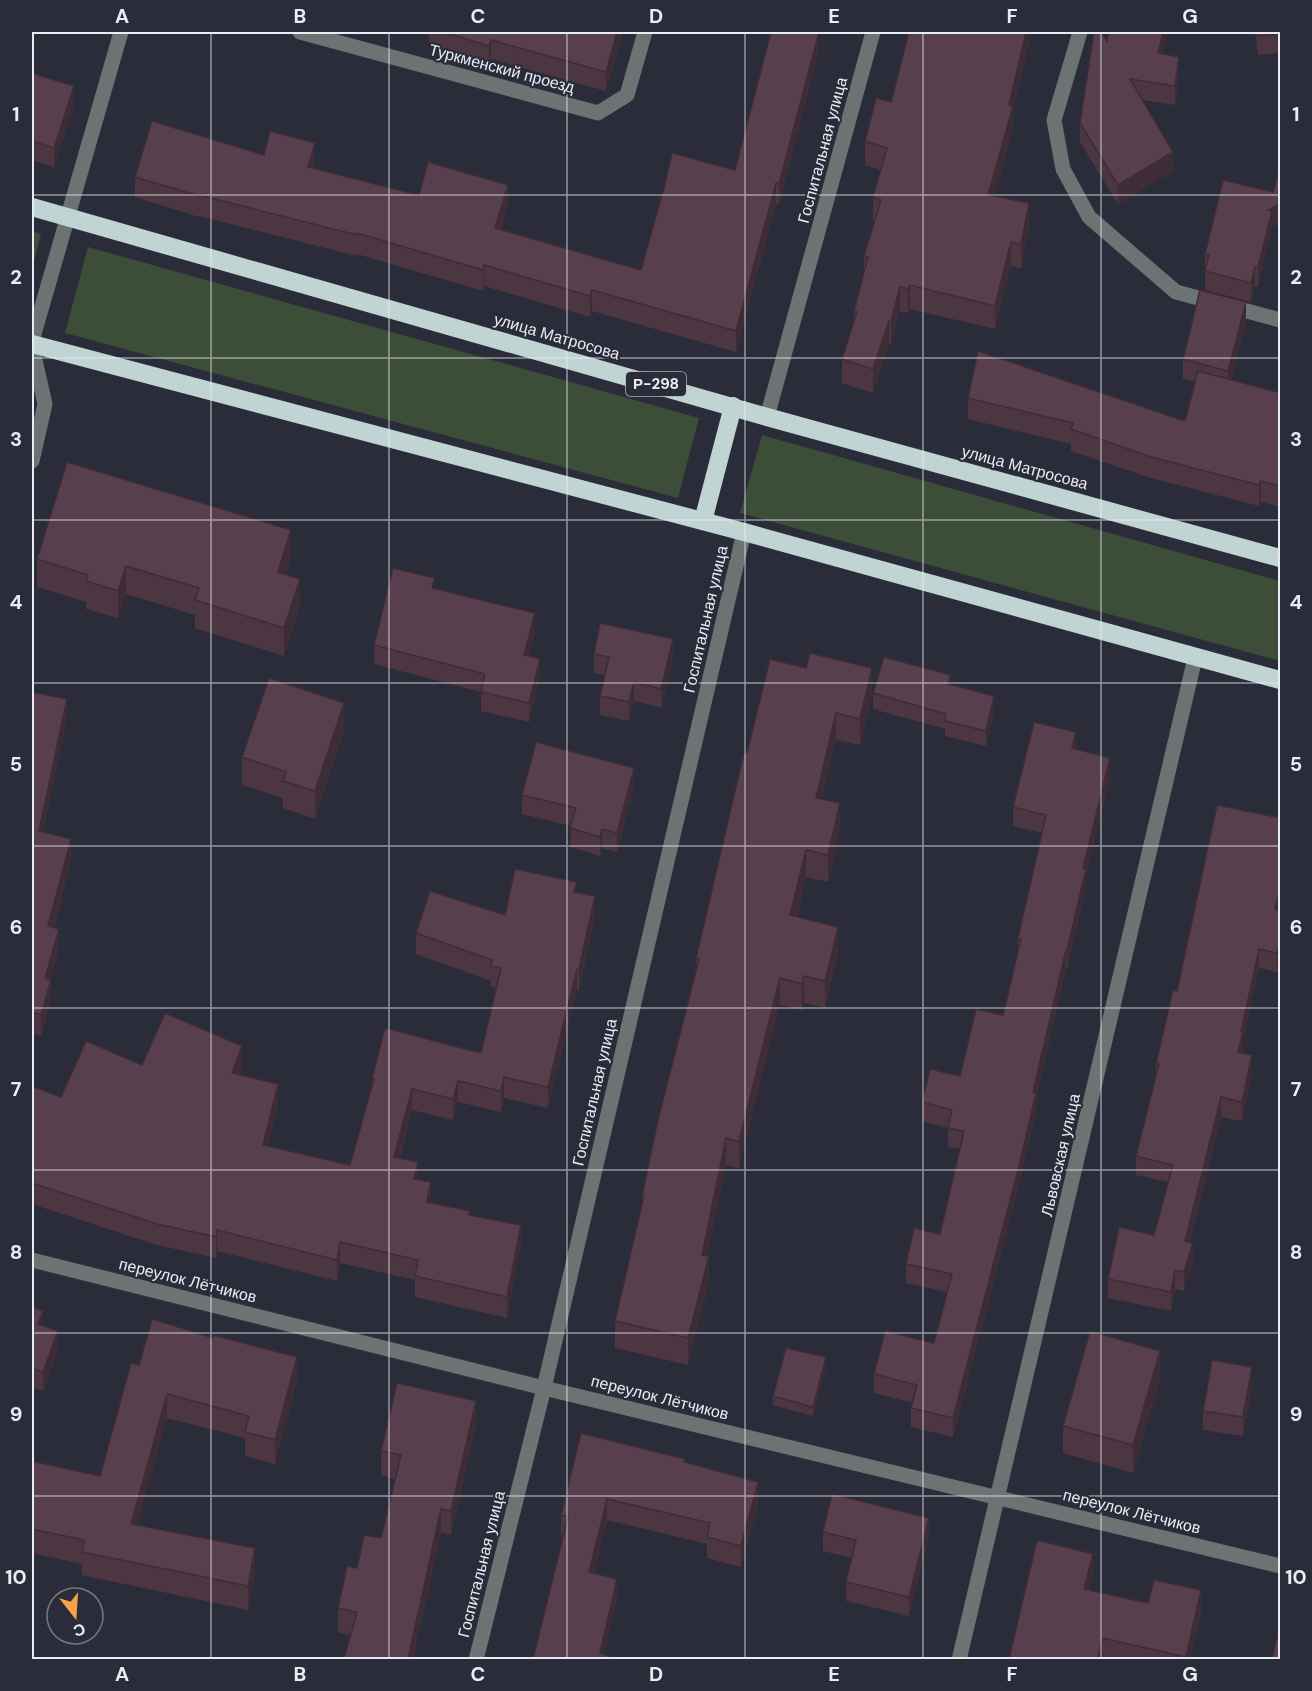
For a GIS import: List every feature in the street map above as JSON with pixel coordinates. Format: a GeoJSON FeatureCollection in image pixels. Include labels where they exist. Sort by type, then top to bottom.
{"type":"FeatureCollection","features":[{"type":"Feature","properties":{"kind":"highway","name":"улица Матросова"},"geometry":{"type":"LineString","coordinates":[[32,207],[767,417],[1281,558]]}},
{"type":"Feature","properties":{"kind":"highway"},"geometry":{"type":"LineString","coordinates":[[32,344],[744,532],[1281,680]]}},
{"type":"Feature","properties":{"kind":"highway"},"geometry":{"type":"LineString","coordinates":[[703,521],[733,406]]}},
{"type":"Feature","properties":{"kind":"street"},"geometry":{"type":"LineString","coordinates":[[32,461],[45,404],[32,344],[66,217],[121,32]]}},
{"type":"Feature","properties":{"kind":"street","name":"Туркменский проезд"},"geometry":{"type":"LineString","coordinates":[[300,32],[598,113],[627,95],[645,32]]}},
{"type":"Feature","properties":{"kind":"street","name":"Госпитальная улица"},"geometry":{"type":"LineString","coordinates":[[767,417],[873,32]]}},
{"type":"Feature","properties":{"kind":"street"},"geometry":{"type":"LineString","coordinates":[[1080,32],[1054,120],[1063,169],[1089,217],[1176,292],[1281,320]]}},
{"type":"Feature","properties":{"kind":"street","name":"Госпитальная улица"},"geometry":{"type":"LineString","coordinates":[[477,1659],[544,1388],[744,532]]}},
{"type":"Feature","properties":{"kind":"street","name":"Львовская улица"},"geometry":{"type":"LineString","coordinates":[[959,1659],[1195,658]]}},
{"type":"Feature","properties":{"kind":"street","name":"переулок Лётчиков"},"geometry":{"type":"LineString","coordinates":[[32,1260],[544,1388],[1281,1566]]}},
{"type":"Feature","properties":{"kind":"green space"},"geometry":{"type":"Polygon","coordinates":[[[32,231],[41,234],[32,269],[32,231]]]}},
{"type":"Feature","properties":{"kind":"green space"},"geometry":{"type":"Polygon","coordinates":[[[88,247],[699,418],[678,498],[65,333],[88,247]]]}},
{"type":"Feature","properties":{"kind":"green space"},"geometry":{"type":"Polygon","coordinates":[[[762,435],[1280,581],[1280,661],[740,513],[762,435]]]}},
{"type":"Feature","properties":{"kind":"building"},"geometry":{"type":"Polygon","coordinates":[[[444,32],[617,32],[606,72],[491,40],[489,46],[444,32]]]}},
{"type":"Feature","properties":{"kind":"building"},"geometry":{"type":"Polygon","coordinates":[[[771,32],[819,32],[779,184],[776,183],[736,331],[592,290],[590,296],[484,265],[483,270],[357,233],[357,235],[199,196],[135,177],[152,121],[264,155],[270,131],[315,143],[308,167],[419,195],[428,162],[508,185],[495,228],[641,270],[672,153],[735,170],[771,32]]]}},
{"type":"Feature","properties":{"kind":"building"},"geometry":{"type":"Polygon","coordinates":[[[909,32],[1026,32],[1009,105],[1013,106],[988,195],[1029,203],[1021,244],[1011,242],[995,306],[910,285],[908,289],[900,287],[891,321],[889,321],[873,369],[842,359],[857,312],[854,311],[868,257],[864,256],[881,200],[873,197],[887,148],[865,141],[876,98],[891,102],[909,32]]]}},
{"type":"Feature","properties":{"kind":"building"},"geometry":{"type":"Polygon","coordinates":[[[1094,32],[1101,32],[1107,41],[1109,32],[1163,32],[1158,53],[1179,57],[1175,86],[1130,79],[1173,152],[1118,185],[1080,123],[1094,32]]]}},
{"type":"Feature","properties":{"kind":"building"},"geometry":{"type":"Polygon","coordinates":[[[1257,32],[1281,32],[1281,34],[1258,36],[1257,32]]]}},
{"type":"Feature","properties":{"kind":"building"},"geometry":{"type":"Polygon","coordinates":[[[32,73],[74,86],[54,148],[32,141],[32,73]]]}},
{"type":"Feature","properties":{"kind":"building"},"geometry":{"type":"Polygon","coordinates":[[[1281,163],[1281,204],[1268,210],[1272,211],[1258,267],[1255,267],[1251,283],[1205,271],[1209,255],[1205,254],[1223,180],[1273,192],[1281,163]]]}},
{"type":"Feature","properties":{"kind":"building"},"geometry":{"type":"Polygon","coordinates":[[[1200,290],[1246,302],[1228,371],[1183,359],[1200,290]]]}},
{"type":"Feature","properties":{"kind":"building"},"geometry":{"type":"Polygon","coordinates":[[[978,351],[1185,421],[1198,371],[1281,393],[1281,486],[1261,481],[1259,485],[1151,457],[1071,429],[1073,423],[968,398],[978,351]]]}},
{"type":"Feature","properties":{"kind":"building"},"geometry":{"type":"Polygon","coordinates":[[[67,462],[291,530],[278,572],[300,579],[284,628],[195,600],[199,588],[126,566],[118,591],[86,581],[88,575],[37,559],[67,462]]]}},
{"type":"Feature","properties":{"kind":"building"},"geometry":{"type":"Polygon","coordinates":[[[393,568],[435,578],[432,588],[535,613],[524,655],[540,659],[529,703],[481,692],[485,674],[374,645],[393,568]]]}},
{"type":"Feature","properties":{"kind":"building"},"geometry":{"type":"Polygon","coordinates":[[[600,623],[673,639],[661,689],[634,682],[629,702],[600,696],[609,657],[594,654],[600,623]]]}},
{"type":"Feature","properties":{"kind":"building"},"geometry":{"type":"Polygon","coordinates":[[[810,653],[872,668],[860,719],[836,713],[816,798],[840,803],[828,855],[806,850],[790,915],[838,927],[825,981],[804,976],[802,984],[780,978],[739,1142],[726,1138],[702,1255],[709,1256],[688,1338],[615,1321],[644,1196],[642,1196],[657,1124],[699,959],[696,958],[744,753],[747,753],[770,659],[806,668],[810,653]]]}},
{"type":"Feature","properties":{"kind":"building"},"geometry":{"type":"Polygon","coordinates":[[[884,657],[951,675],[948,684],[994,696],[986,731],[945,721],[946,714],[873,693],[884,657]]]}},
{"type":"Feature","properties":{"kind":"building"},"geometry":{"type":"Polygon","coordinates":[[[269,678],[344,703],[315,791],[283,781],[286,772],[242,757],[269,678]]]}},
{"type":"Feature","properties":{"kind":"building"},"geometry":{"type":"Polygon","coordinates":[[[32,692],[67,699],[39,831],[71,839],[48,926],[59,929],[45,978],[51,980],[41,1015],[32,1012],[32,692]]]}},
{"type":"Feature","properties":{"kind":"building"},"geometry":{"type":"Polygon","coordinates":[[[1034,722],[1076,732],[1072,748],[1110,758],[1033,1092],[1036,1093],[1019,1166],[953,1418],[911,1408],[917,1385],[874,1374],[885,1331],[934,1343],[952,1274],[906,1264],[914,1228],[940,1234],[964,1131],[948,1128],[952,1110],[922,1102],[930,1069],[960,1076],[976,1009],[1003,1015],[1046,815],[1013,807],[1034,722]]]}},
{"type":"Feature","properties":{"kind":"building"},"geometry":{"type":"Polygon","coordinates":[[[536,742],[634,768],[617,833],[602,829],[600,837],[570,828],[576,808],[522,795],[536,742]]]}},
{"type":"Feature","properties":{"kind":"building"},"geometry":{"type":"Polygon","coordinates":[[[1217,805],[1281,818],[1281,885],[1275,909],[1281,911],[1281,936],[1277,953],[1259,949],[1238,1052],[1252,1055],[1242,1102],[1221,1097],[1185,1241],[1193,1243],[1184,1272],[1175,1270],[1171,1292],[1108,1279],[1119,1227],[1154,1235],[1173,1165],[1136,1156],[1159,1064],[1156,1064],[1173,990],[1177,991],[1217,805]]]}},
{"type":"Feature","properties":{"kind":"building"},"geometry":{"type":"Polygon","coordinates":[[[515,869],[577,882],[574,892],[595,896],[579,969],[577,969],[548,1087],[504,1077],[501,1091],[458,1081],[453,1099],[412,1089],[394,1157],[418,1162],[414,1179],[431,1182],[427,1202],[470,1211],[469,1215],[521,1225],[507,1297],[415,1276],[418,1260],[340,1242],[337,1260],[217,1230],[216,1237],[157,1224],[32,1183],[32,1086],[61,1097],[86,1041],[142,1065],[165,1013],[242,1046],[232,1073],[278,1084],[263,1145],[350,1165],[374,1079],[372,1078],[385,1028],[481,1053],[501,968],[491,966],[492,960],[416,933],[430,891],[505,915],[515,869]]]}},
{"type":"Feature","properties":{"kind":"building"},"geometry":{"type":"Polygon","coordinates":[[[32,1307],[43,1311],[38,1324],[58,1331],[43,1372],[32,1368],[32,1307]]]}},
{"type":"Feature","properties":{"kind":"building"},"geometry":{"type":"Polygon","coordinates":[[[152,1319],[213,1338],[213,1335],[297,1357],[275,1440],[245,1432],[249,1416],[167,1394],[131,1524],[255,1548],[248,1586],[82,1552],[84,1540],[32,1529],[32,1461],[100,1476],[131,1363],[139,1365],[152,1319]]]}},
{"type":"Feature","properties":{"kind":"building"},"geometry":{"type":"Polygon","coordinates":[[[1090,1331],[1160,1351],[1133,1445],[1063,1426],[1090,1331]]]}},
{"type":"Feature","properties":{"kind":"building"},"geometry":{"type":"Polygon","coordinates":[[[786,1348],[826,1357],[813,1407],[773,1396],[786,1348]]]}},
{"type":"Feature","properties":{"kind":"building"},"geometry":{"type":"Polygon","coordinates":[[[1212,1360],[1252,1367],[1243,1417],[1203,1411],[1212,1360]]]}},
{"type":"Feature","properties":{"kind":"building"},"geometry":{"type":"Polygon","coordinates":[[[397,1383],[476,1401],[451,1511],[441,1509],[408,1659],[344,1659],[357,1612],[338,1608],[347,1566],[357,1568],[364,1535],[381,1538],[401,1455],[381,1451],[397,1383]]]}},
{"type":"Feature","properties":{"kind":"building"},"geometry":{"type":"Polygon","coordinates":[[[581,1433],[685,1459],[684,1462],[758,1482],[741,1546],[707,1537],[710,1523],[607,1499],[589,1572],[617,1579],[600,1653],[617,1659],[533,1659],[568,1517],[561,1515],[581,1433]]]}},
{"type":"Feature","properties":{"kind":"building"},"geometry":{"type":"Polygon","coordinates":[[[832,1494],[929,1518],[909,1597],[846,1582],[856,1540],[823,1532],[832,1494]]]}},
{"type":"Feature","properties":{"kind":"building"},"geometry":{"type":"Polygon","coordinates":[[[1037,1540],[1093,1554],[1084,1589],[1148,1603],[1154,1580],[1201,1590],[1186,1657],[1102,1638],[1098,1659],[1009,1659],[1037,1540]]]}},
{"type":"Feature","properties":{"kind":"building"},"geometry":{"type":"Polygon","coordinates":[[[1281,1620],[1281,1659],[1272,1659],[1281,1620]]]}}]}
